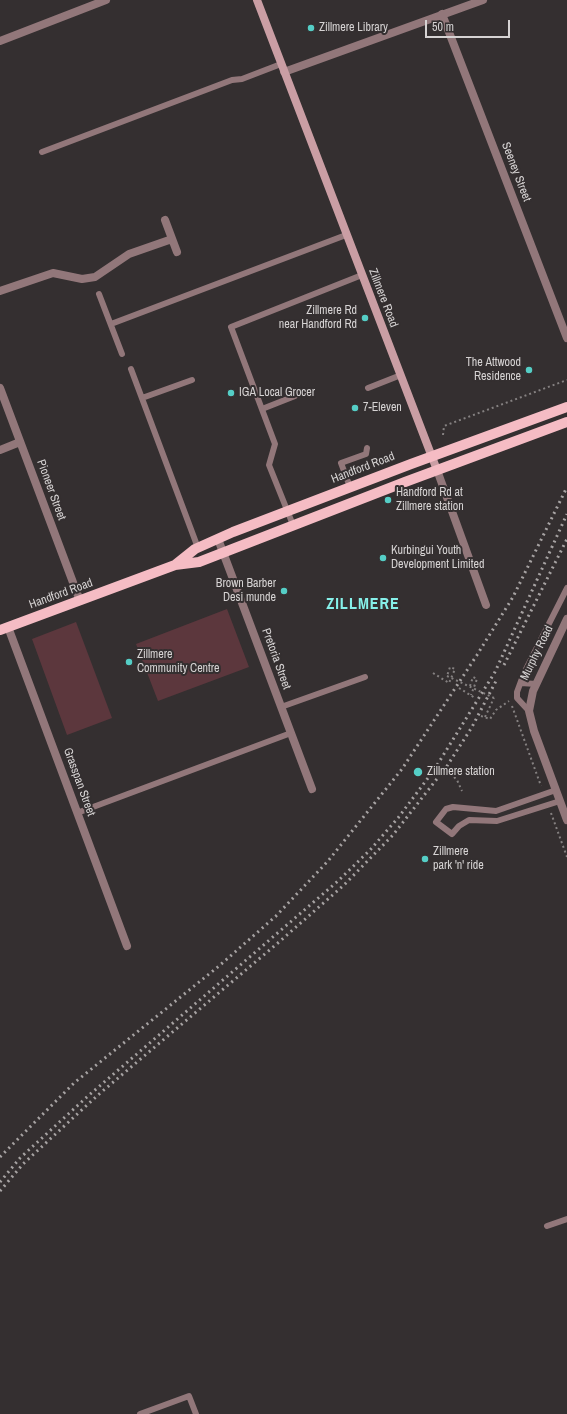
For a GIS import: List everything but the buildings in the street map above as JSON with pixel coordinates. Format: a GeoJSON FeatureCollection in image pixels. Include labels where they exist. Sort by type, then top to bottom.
{"type":"FeatureCollection","features":[{"type":"Feature","properties":{"kind":"main road","name":"Zillmere Road"},"geometry":{"type":"LineString","coordinates":[[257,0],[437,470]]}},
{"type":"Feature","properties":{"kind":"main road","name":"Handford Road"},"geometry":{"type":"LineString","coordinates":[[175,565],[198,548],[218,538],[432,456],[567,407]]}},
{"type":"Feature","properties":{"kind":"main road","name":"Handford Road"},"geometry":{"type":"LineString","coordinates":[[4,629],[175,565],[199,562],[437,470],[566,423]]}},
{"type":"Feature","properties":{"kind":"street"},"geometry":{"type":"LineString","coordinates":[[0,41],[106,0]]}},
{"type":"Feature","properties":{"kind":"street"},"geometry":{"type":"LineString","coordinates":[[284,72],[484,0]]}},
{"type":"Feature","properties":{"kind":"street","name":"Seeney Street"},"geometry":{"type":"LineString","coordinates":[[442,14],[567,338]]}},
{"type":"Feature","properties":{"kind":"street"},"geometry":{"type":"LineString","coordinates":[[165,220],[177,252]]}},
{"type":"Feature","properties":{"kind":"street"},"geometry":{"type":"LineString","coordinates":[[0,291],[53,273],[82,280],[94,277],[129,254],[172,239]]}},
{"type":"Feature","properties":{"kind":"street","name":"Pioneer Street"},"geometry":{"type":"LineString","coordinates":[[0,388],[80,601]]}},
{"type":"Feature","properties":{"kind":"street"},"geometry":{"type":"LineString","coordinates":[[0,450],[20,442]]}},
{"type":"Feature","properties":{"kind":"street","name":"Zillmere Road"},"geometry":{"type":"LineString","coordinates":[[437,470],[486,605]]}},
{"type":"Feature","properties":{"kind":"street","name":"Pretoria Street"},"geometry":{"type":"LineString","coordinates":[[218,538],[312,789]]}},
{"type":"Feature","properties":{"kind":"street","name":"Murphy Road"},"geometry":{"type":"LineString","coordinates":[[529,711],[531,698],[536,684],[567,619]]}},
{"type":"Feature","properties":{"kind":"street","name":"Grasspan Street"},"geometry":{"type":"LineString","coordinates":[[4,629],[78,813],[127,946]]}},
{"type":"Feature","properties":{"kind":"street"},"geometry":{"type":"LineString","coordinates":[[529,711],[531,721],[567,820]]}},
{"type":"Feature","properties":{"kind":"lane"},"geometry":{"type":"LineString","coordinates":[[42,152],[232,80],[242,79],[281,64]]}},
{"type":"Feature","properties":{"kind":"lane"},"geometry":{"type":"LineString","coordinates":[[111,324],[346,235]]}},
{"type":"Feature","properties":{"kind":"lane"},"geometry":{"type":"LineString","coordinates":[[293,525],[269,465],[275,444],[231,326],[362,275]]}},
{"type":"Feature","properties":{"kind":"lane"},"geometry":{"type":"LineString","coordinates":[[99,294],[122,354]]}},
{"type":"Feature","properties":{"kind":"lane"},"geometry":{"type":"LineString","coordinates":[[131,369],[198,548]]}},
{"type":"Feature","properties":{"kind":"lane"},"geometry":{"type":"LineString","coordinates":[[368,388],[401,375]]}},
{"type":"Feature","properties":{"kind":"lane"},"geometry":{"type":"LineString","coordinates":[[142,398],[192,380]]}},
{"type":"Feature","properties":{"kind":"lane"},"geometry":{"type":"LineString","coordinates":[[262,409],[295,396]]}},
{"type":"Feature","properties":{"kind":"lane"},"geometry":{"type":"LineString","coordinates":[[350,487],[341,463],[366,454],[367,448]]}},
{"type":"Feature","properties":{"kind":"lane"},"geometry":{"type":"LineString","coordinates":[[529,711],[517,698],[521,683],[567,588]]}},
{"type":"Feature","properties":{"kind":"lane"},"geometry":{"type":"LineString","coordinates":[[281,707],[366,676]]}},
{"type":"Feature","properties":{"kind":"lane"},"geometry":{"type":"LineString","coordinates":[[521,683],[536,684]]}},
{"type":"Feature","properties":{"kind":"lane"},"geometry":{"type":"LineString","coordinates":[[78,813],[290,733]]}},
{"type":"Feature","properties":{"kind":"lane"},"geometry":{"type":"LineString","coordinates":[[556,790],[496,811],[457,806],[444,811],[436,822],[452,834],[459,826],[469,820],[497,822],[560,800]]}},
{"type":"Feature","properties":{"kind":"lane"},"geometry":{"type":"LineString","coordinates":[[547,1226],[567,1219]]}},
{"type":"Feature","properties":{"kind":"lane"},"geometry":{"type":"LineString","coordinates":[[140,1414],[189,1396],[196,1414]]}},
{"type":"Feature","properties":{"kind":"path"},"geometry":{"type":"LineString","coordinates":[[443,435],[444,426],[567,380]]}},
{"type":"Feature","properties":{"kind":"path"},"geometry":{"type":"LineString","coordinates":[[433,673],[449,683],[455,669],[450,667],[447,676],[470,686],[494,698],[485,717]]}},
{"type":"Feature","properties":{"kind":"path"},"geometry":{"type":"LineString","coordinates":[[470,686],[473,678],[477,679],[471,695]]}},
{"type":"Feature","properties":{"kind":"path"},"geometry":{"type":"LineString","coordinates":[[459,688],[475,698]]}},
{"type":"Feature","properties":{"kind":"path"},"geometry":{"type":"LineString","coordinates":[[481,716],[490,720],[496,710],[510,700]]}},
{"type":"Feature","properties":{"kind":"path"},"geometry":{"type":"LineString","coordinates":[[447,770],[457,780],[462,791]]}},
{"type":"Feature","properties":{"kind":"shaded area"},"geometry":{"type":"Polygon","coordinates":[[[227,609],[249,667],[158,701],[136,644],[227,609]]]}},
{"type":"Feature","properties":{"kind":"shaded area"},"geometry":{"type":"Polygon","coordinates":[[[76,622],[112,718],[67,735],[32,639],[76,622]]]}},
{"type":"Feature","properties":{"kind":"railway"},"geometry":{"type":"LineString","coordinates":[[0,1157],[74,1083],[219,966],[276,916],[328,861],[402,769],[477,655],[513,597],[567,487]]}},
{"type":"Feature","properties":{"kind":"railway"},"geometry":{"type":"LineString","coordinates":[[0,1182],[20,1158],[88,1096],[338,881],[370,850],[398,818],[434,770],[495,672],[567,514]]}},
{"type":"Feature","properties":{"kind":"railway"},"geometry":{"type":"LineString","coordinates":[[504,665],[567,539]]}},
{"type":"Feature","properties":{"kind":"railway"},"geometry":{"type":"LineString","coordinates":[[0,1191],[23,1164],[98,1095],[344,885],[393,835],[447,766],[472,727],[496,681]]}},
{"type":"Feature","properties":{"kind":"place","name":"Zillmere Library"},"geometry":{"type":"Point","coordinates":[311,28]}},
{"type":"Feature","properties":{"kind":"place","name":"Zillmere Rd near Handford Rd"},"geometry":{"type":"Point","coordinates":[365,318]}},
{"type":"Feature","properties":{"kind":"place","name":"The Attwood Residence"},"geometry":{"type":"Point","coordinates":[529,370]}},
{"type":"Feature","properties":{"kind":"place","name":"IGA Local Grocer"},"geometry":{"type":"Point","coordinates":[231,393]}},
{"type":"Feature","properties":{"kind":"place","name":"7-Eleven"},"geometry":{"type":"Point","coordinates":[355,408]}},
{"type":"Feature","properties":{"kind":"place","name":"Handford Rd at Zillmere station"},"geometry":{"type":"Point","coordinates":[388,500]}},
{"type":"Feature","properties":{"kind":"place","name":"Kurbingui Youth Development Limited"},"geometry":{"type":"Point","coordinates":[383,558]}},
{"type":"Feature","properties":{"kind":"place","name":"Brown Barber Desi munde"},"geometry":{"type":"Point","coordinates":[284,591]}},
{"type":"Feature","properties":{"kind":"place","name":"Zillmere Community Centre"},"geometry":{"type":"Point","coordinates":[129,662]}},
{"type":"Feature","properties":{"kind":"place","name":"Zillmere station"},"geometry":{"type":"Point","coordinates":[418,772]}},
{"type":"Feature","properties":{"kind":"place","name":"Zillmere park 'n' ride"},"geometry":{"type":"Point","coordinates":[425,859]}},
{"type":"Feature","properties":{"kind":"district","name":"ZILLMERE"},"geometry":{"type":"Point","coordinates":[363,605]}}]}
